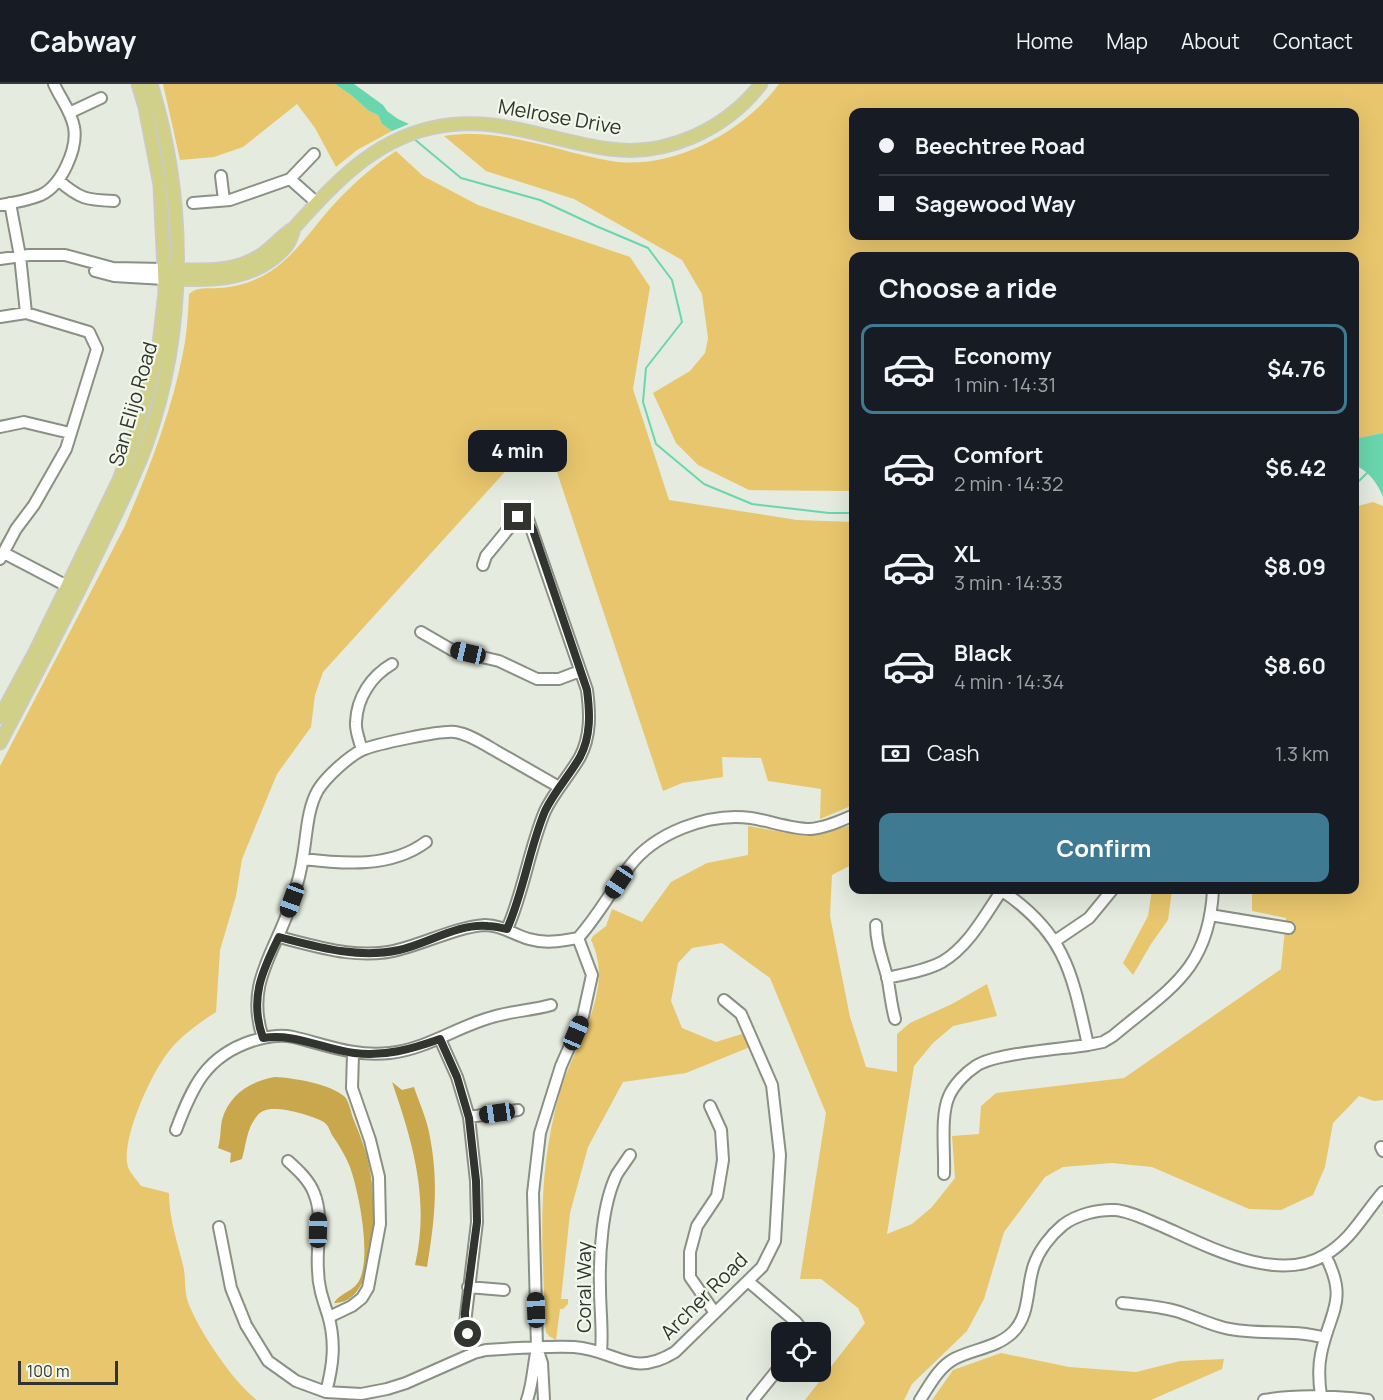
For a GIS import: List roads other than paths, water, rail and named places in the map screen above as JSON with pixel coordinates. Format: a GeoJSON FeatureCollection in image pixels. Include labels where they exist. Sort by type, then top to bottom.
{"type":"FeatureCollection","features":[{"type":"Feature","properties":{"kind":"main road","name":"San Elijo Road"},"geometry":{"type":"LineString","coordinates":[[0,742],[73,603],[131,482],[146,444],[170,355],[177,291],[170,274],[160,185],[145,107],[138,84]]}},
{"type":"Feature","properties":{"kind":"main road","name":"San Elijo Road"},"geometry":{"type":"LineString","coordinates":[[0,717],[119,480],[135,437],[158,353],[165,292],[170,274],[172,188],[163,132],[151,84]]}},
{"type":"Feature","properties":{"kind":"main road","name":"Melrose Drive"},"geometry":{"type":"LineString","coordinates":[[170,274],[235,267],[261,255],[294,228],[356,165],[392,142],[432,127],[476,122],[514,127],[611,150],[656,149],[693,137],[726,119],[762,84]]}},
{"type":"Feature","properties":{"kind":"street"},"geometry":{"type":"LineString","coordinates":[[26,313],[20,256],[5,204],[43,194],[58,180],[68,163],[75,141],[74,125],[54,84]]}},
{"type":"Feature","properties":{"kind":"street"},"geometry":{"type":"LineString","coordinates":[[69,113],[101,98]]}},
{"type":"Feature","properties":{"kind":"street"},"geometry":{"type":"LineString","coordinates":[[193,203],[224,200],[290,179],[314,154]]}},
{"type":"Feature","properties":{"kind":"street"},"geometry":{"type":"LineString","coordinates":[[221,176],[224,200]]}},
{"type":"Feature","properties":{"kind":"street"},"geometry":{"type":"LineString","coordinates":[[290,179],[317,203]]}},
{"type":"Feature","properties":{"kind":"street"},"geometry":{"type":"LineString","coordinates":[[58,180],[74,194],[89,200],[114,201]]}},
{"type":"Feature","properties":{"kind":"street"},"geometry":{"type":"LineString","coordinates":[[0,259],[65,255],[113,268],[170,274]]}},
{"type":"Feature","properties":{"kind":"street","name":"Melrose Drive"},"geometry":{"type":"LineString","coordinates":[[49,256],[114,276],[170,274]]}},
{"type":"Feature","properties":{"kind":"street"},"geometry":{"type":"LineString","coordinates":[[0,317],[26,313],[89,332],[97,349],[66,449],[34,505],[16,529],[2,556],[67,586]]}},
{"type":"Feature","properties":{"kind":"street"},"geometry":{"type":"LineString","coordinates":[[0,426],[24,422],[70,433]]}},
{"type":"Feature","properties":{"kind":"street"},"geometry":{"type":"LineString","coordinates":[[483,565],[486,556],[518,517],[528,519],[587,690],[590,710],[588,733],[580,756],[546,810],[507,929]]}},
{"type":"Feature","properties":{"kind":"street"},"geometry":{"type":"LineString","coordinates":[[421,632],[452,650],[499,661],[537,679],[559,679],[580,671]]}},
{"type":"Feature","properties":{"kind":"street"},"geometry":{"type":"LineString","coordinates":[[362,750],[355,725],[358,703],[381,670],[392,664]]}},
{"type":"Feature","properties":{"kind":"street"},"geometry":{"type":"LineString","coordinates":[[263,1038],[257,1018],[257,992],[292,900],[303,859],[309,817],[318,790],[336,770],[362,750],[431,733],[455,732],[476,740],[560,787]]}},
{"type":"Feature","properties":{"kind":"street"},"geometry":{"type":"LineString","coordinates":[[279,937],[331,950],[367,954],[398,950],[463,929],[486,925],[507,929],[528,939],[554,943],[578,938],[592,923],[630,865],[657,842],[685,826],[716,819],[749,818],[810,829],[849,817]]}},
{"type":"Feature","properties":{"kind":"street"},"geometry":{"type":"LineString","coordinates":[[303,859],[336,863],[368,862],[394,858],[413,851],[426,842]]}},
{"type":"Feature","properties":{"kind":"street"},"geometry":{"type":"LineString","coordinates":[[887,978],[918,971],[941,962],[959,949],[999,894]]}},
{"type":"Feature","properties":{"kind":"street"},"geometry":{"type":"LineString","coordinates":[[1008,894],[1024,905],[1042,923],[1055,941],[1067,964],[1088,1045]]}},
{"type":"Feature","properties":{"kind":"street"},"geometry":{"type":"LineString","coordinates":[[1055,941],[1089,918],[1109,894]]}},
{"type":"Feature","properties":{"kind":"street"},"geometry":{"type":"LineString","coordinates":[[944,1174],[945,1117],[948,1097],[961,1078],[977,1065],[995,1058],[1088,1045],[1113,1036],[1181,979],[1194,961],[1204,943],[1213,894]]}},
{"type":"Feature","properties":{"kind":"street"},"geometry":{"type":"LineString","coordinates":[[1210,915],[1289,928]]}},
{"type":"Feature","properties":{"kind":"street"},"geometry":{"type":"LineString","coordinates":[[876,925],[876,942],[887,978],[895,1018]]}},
{"type":"Feature","properties":{"kind":"street"},"geometry":{"type":"LineString","coordinates":[[527,1400],[537,1348],[533,1193],[540,1132],[561,1066],[583,1016],[592,975],[578,938]]}},
{"type":"Feature","properties":{"kind":"street","name":"Archer Road"},"geometry":{"type":"LineString","coordinates":[[219,1227],[231,1288],[246,1325],[268,1361],[296,1381],[326,1392],[361,1394],[387,1389],[474,1353],[500,1349],[573,1347],[601,1353],[628,1363],[652,1364],[675,1353],[749,1282],[762,1267],[775,1241],[780,1155],[772,1085],[741,1014],[724,1000]]}},
{"type":"Feature","properties":{"kind":"street"},"geometry":{"type":"LineString","coordinates":[[176,1130],[188,1098],[205,1070],[218,1058],[240,1045],[263,1038],[291,1037],[353,1053],[392,1053],[440,1039],[490,1017],[533,1011],[551,1005]]}},
{"type":"Feature","properties":{"kind":"street"},"geometry":{"type":"LineString","coordinates":[[440,1039],[457,1077],[469,1118],[476,1181],[477,1222],[465,1323],[474,1353]]}},
{"type":"Feature","properties":{"kind":"street"},"geometry":{"type":"LineString","coordinates":[[329,1317],[357,1302],[368,1288],[380,1224],[379,1177],[370,1140],[352,1088],[353,1053]]}},
{"type":"Feature","properties":{"kind":"street"},"geometry":{"type":"LineString","coordinates":[[710,1106],[721,1130],[723,1160],[717,1196],[697,1226],[690,1252],[690,1277],[715,1313]]}},
{"type":"Feature","properties":{"kind":"street"},"geometry":{"type":"LineString","coordinates":[[469,1118],[518,1110]]}},
{"type":"Feature","properties":{"kind":"street","name":"Coral Way"},"geometry":{"type":"LineString","coordinates":[[601,1353],[603,1329],[600,1247],[606,1210],[617,1175],[630,1155]]}},
{"type":"Feature","properties":{"kind":"street"},"geometry":{"type":"LineString","coordinates":[[288,1161],[307,1180],[314,1192],[318,1209],[318,1272],[321,1297],[329,1317],[334,1344],[332,1370],[326,1392]]}},
{"type":"Feature","properties":{"kind":"street"},"geometry":{"type":"LineString","coordinates":[[920,1400],[943,1367],[954,1359],[993,1345],[1012,1332],[1025,1312],[1034,1265],[1044,1244],[1064,1224],[1089,1213],[1115,1210],[1141,1218],[1223,1253],[1256,1262],[1289,1265],[1311,1263],[1344,1242],[1383,1192]]}},
{"type":"Feature","properties":{"kind":"street"},"geometry":{"type":"LineString","coordinates":[[1321,1396],[1318,1374],[1321,1355],[1338,1294],[1335,1274],[1325,1256]]}},
{"type":"Feature","properties":{"kind":"street"},"geometry":{"type":"LineString","coordinates":[[749,1282],[796,1322]]}},
{"type":"Feature","properties":{"kind":"street"},"geometry":{"type":"LineString","coordinates":[[468,1287],[504,1290]]}},
{"type":"Feature","properties":{"kind":"street"},"geometry":{"type":"LineString","coordinates":[[1122,1303],[1152,1305],[1225,1328],[1253,1332],[1306,1332],[1325,1338]]}},
{"type":"Feature","properties":{"kind":"street"},"geometry":{"type":"LineString","coordinates":[[537,1348],[542,1363],[544,1400]]}},
{"type":"Feature","properties":{"kind":"street"},"geometry":{"type":"LineString","coordinates":[[753,1400],[771,1378]]}},
{"type":"Feature","properties":{"kind":"street"},"geometry":{"type":"LineString","coordinates":[[1264,1400],[1284,1396],[1368,1400]]}},
{"type":"Feature","properties":{"kind":"waterway"},"geometry":{"type":"LineString","coordinates":[[413,138],[461,178],[540,200],[648,248],[672,280],[682,322],[646,368],[643,402],[656,444],[704,484],[752,504],[829,513],[849,513]]}},
{"type":"Feature","properties":{"kind":"waterway"},"geometry":{"type":"LineString","coordinates":[[1359,481],[1369,471]]}}]}
